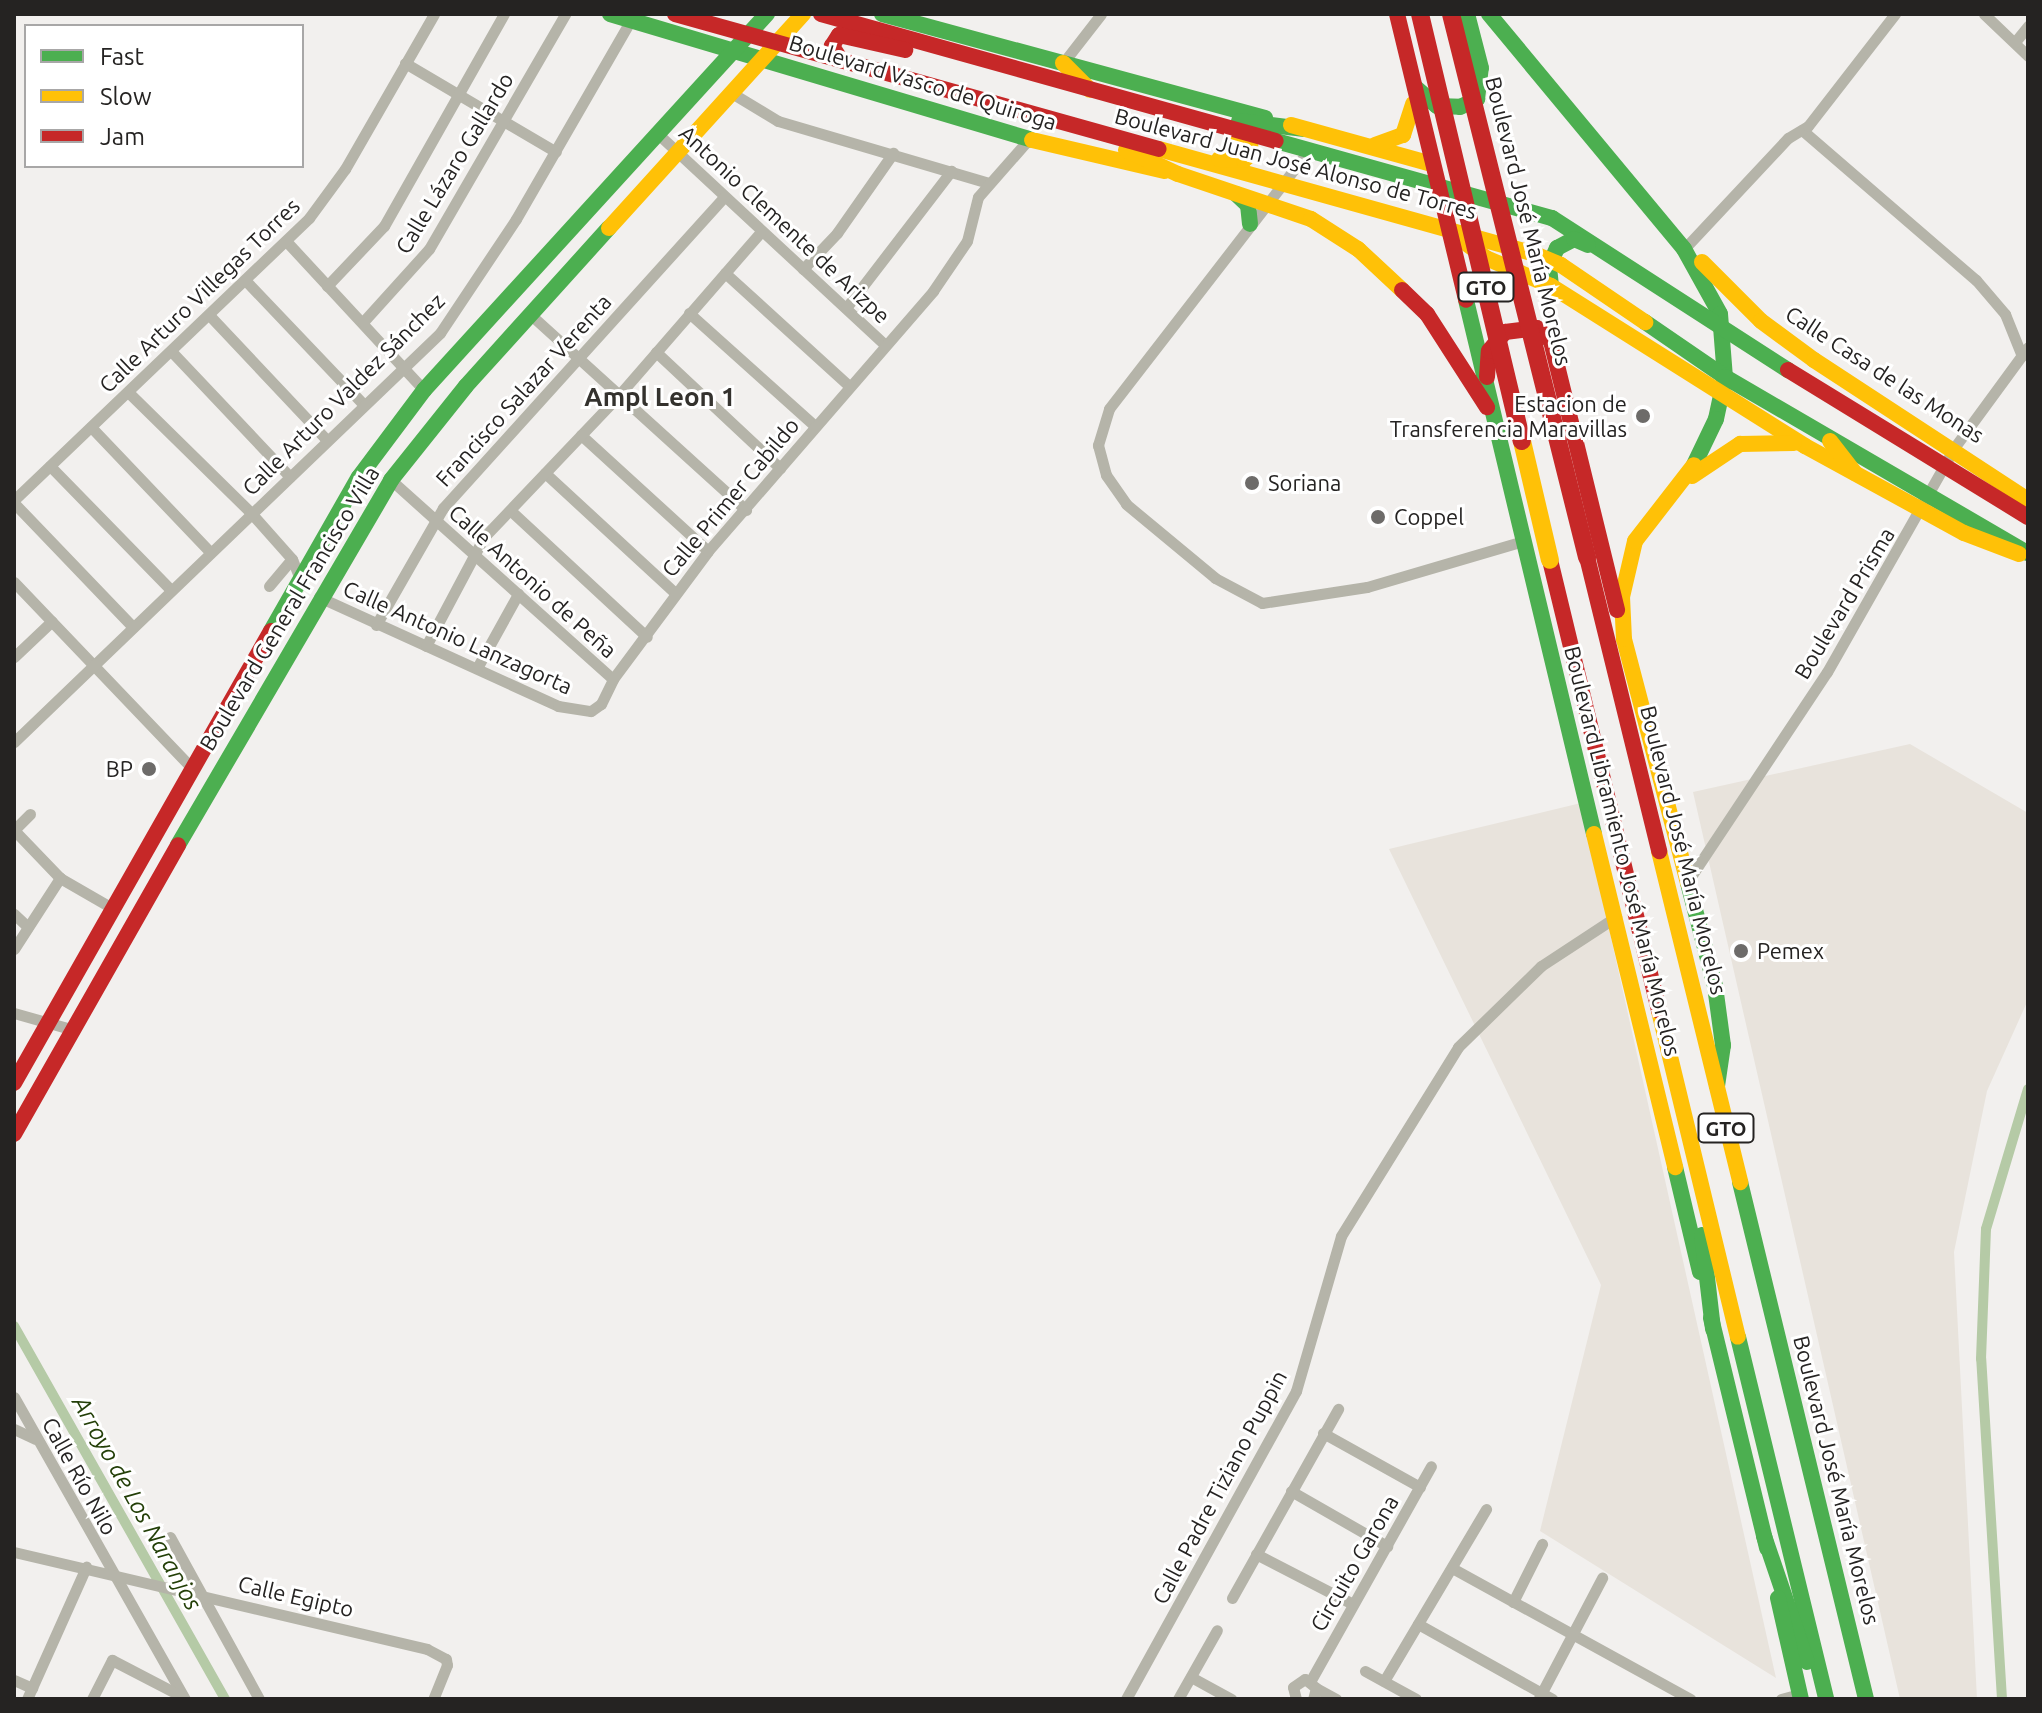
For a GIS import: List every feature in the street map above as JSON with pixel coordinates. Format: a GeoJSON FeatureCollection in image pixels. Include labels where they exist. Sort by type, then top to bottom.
{"type":"FeatureCollection","features":[{"type":"Feature","properties":{"kind":"main road","name":"Boulevard Vasco de Quiroga"},"geometry":{"type":"LineString","coordinates":[[610,14],[707,42],[742,42],[760,57],[1029,139],[1178,174]]}},
{"type":"Feature","properties":{"kind":"main road","name":"Boulevard Juan José Alonso de Torres"},"geometry":{"type":"LineString","coordinates":[[675,14],[742,42],[774,42],[841,60],[1550,260],[1725,377],[1823,432],[1927,502],[2028,555]]}},
{"type":"Feature","properties":{"kind":"main road","name":"Boulevard General Francisco Villa"},"geometry":{"type":"LineString","coordinates":[[14,1083],[192,768],[295,567],[424,390],[767,14]]}},
{"type":"Feature","properties":{"kind":"main road","name":"Boulevard General Francisco Villa"},"geometry":{"type":"LineString","coordinates":[[16,1130],[319,597],[391,480],[466,386],[532,316],[760,57],[803,14]]}},
{"type":"Feature","properties":{"kind":"main road","name":"Boulevard Juan José Alonso de Torres"},"geometry":{"type":"LineString","coordinates":[[821,14],[1552,218],[1722,329],[2028,517]]}},
{"type":"Feature","properties":{"kind":"main road"},"geometry":{"type":"LineString","coordinates":[[882,14],[1432,164]]}},
{"type":"Feature","properties":{"kind":"main road","name":"Boulevard Libramiento José María Morelos"},"geometry":{"type":"LineString","coordinates":[[1397,14],[1487,407],[1616,917],[1800,1698]]}},
{"type":"Feature","properties":{"kind":"main road","name":"GTO"},"geometry":{"type":"LineString","coordinates":[[1420,14],[1826,1699]]}},
{"type":"Feature","properties":{"kind":"main road","name":"Boulevard José María Morelos"},"geometry":{"type":"LineString","coordinates":[[1451,14],[1866,1699]]}},
{"type":"Feature","properties":{"kind":"main road"},"geometry":{"type":"LineString","coordinates":[[1412,82],[1437,106],[1460,107],[1477,99],[1481,68],[1467,14]]}},
{"type":"Feature","properties":{"kind":"main road"},"geometry":{"type":"LineString","coordinates":[[1489,14],[1684,249],[1715,297],[1722,329],[1725,377],[1709,437],[1687,479]]}},
{"type":"Feature","properties":{"kind":"main road"},"geometry":{"type":"LineString","coordinates":[[841,60],[832,46],[839,35],[933,57],[971,56]]}},
{"type":"Feature","properties":{"kind":"main road"},"geometry":{"type":"LineString","coordinates":[[676,154],[672,127],[702,95],[713,75],[707,42]]}},
{"type":"Feature","properties":{"kind":"main road"},"geometry":{"type":"LineString","coordinates":[[1063,63],[1092,92]]}},
{"type":"Feature","properties":{"kind":"main road"},"geometry":{"type":"LineString","coordinates":[[1359,144],[1388,144],[1403,135],[1411,122],[1412,82]]}},
{"type":"Feature","properties":{"kind":"main road"},"geometry":{"type":"LineString","coordinates":[[1184,115],[1303,129]]}},
{"type":"Feature","properties":{"kind":"main road"},"geometry":{"type":"LineString","coordinates":[[1130,142],[1230,161],[1248,158],[1250,142],[1226,127]]}},
{"type":"Feature","properties":{"kind":"main road"},"geometry":{"type":"LineString","coordinates":[[607,230],[660,161],[658,134]]}},
{"type":"Feature","properties":{"kind":"main road"},"geometry":{"type":"LineString","coordinates":[[1100,135],[1178,174],[1268,202],[1331,230],[1387,272],[1427,314],[1487,407]]}},
{"type":"Feature","properties":{"kind":"main road"},"geometry":{"type":"LineString","coordinates":[[1230,190],[1248,205],[1250,224]]}},
{"type":"Feature","properties":{"kind":"main road"},"geometry":{"type":"LineString","coordinates":[[1448,230],[1486,258],[1551,286],[1805,446],[1855,473],[1927,502]]}},
{"type":"Feature","properties":{"kind":"main road"},"geometry":{"type":"LineString","coordinates":[[1551,286],[1550,260],[1562,243],[1580,240],[1666,292]]}},
{"type":"Feature","properties":{"kind":"main road","name":"Calle Casa de las Monas"},"geometry":{"type":"LineString","coordinates":[[1684,249],[1782,336],[2028,500]]}},
{"type":"Feature","properties":{"kind":"main road"},"geometry":{"type":"LineString","coordinates":[[1487,407],[1486,364],[1495,340],[1515,328],[1545,334],[1554,352],[1624,639],[1690,878],[1722,1023],[1717,1088]]}},
{"type":"Feature","properties":{"kind":"main road"},"geometry":{"type":"LineString","coordinates":[[1823,432],[1855,473]]}},
{"type":"Feature","properties":{"kind":"main road"},"geometry":{"type":"LineString","coordinates":[[1624,639],[1624,580],[1635,541],[1646,522],[1687,479],[1740,444],[1769,440],[1805,446]]}},
{"type":"Feature","properties":{"kind":"main road"},"geometry":{"type":"LineString","coordinates":[[74,1030],[65,1013],[96,958],[94,943]]}},
{"type":"Feature","properties":{"kind":"main road"},"geometry":{"type":"LineString","coordinates":[[16,1130],[17,1112],[57,1041],[48,1022]]}},
{"type":"Feature","properties":{"kind":"main road"},"geometry":{"type":"LineString","coordinates":[[1684,1114],[1713,1329]]}},
{"type":"Feature","properties":{"kind":"street","name":"Calle Arturo Villegas Torres"},"geometry":{"type":"LineString","coordinates":[[14,501],[286,241],[345,169],[434,14]]}},
{"type":"Feature","properties":{"kind":"street"},"geometry":{"type":"LineString","coordinates":[[327,286],[384,226],[504,14]]}},
{"type":"Feature","properties":{"kind":"street","name":"Calle Lázaro Gallardo"},"geometry":{"type":"LineString","coordinates":[[363,322],[429,249],[565,14]]}},
{"type":"Feature","properties":{"kind":"street"},"geometry":{"type":"LineString","coordinates":[[1684,249],[1788,138],[1802,130],[1895,14]]}},
{"type":"Feature","properties":{"kind":"street"},"geometry":{"type":"LineString","coordinates":[[1984,14],[2028,56]]}},
{"type":"Feature","properties":{"kind":"street"},"geometry":{"type":"LineString","coordinates":[[1063,63],[1099,15]]}},
{"type":"Feature","properties":{"kind":"street","name":"Calle Arturo Valdez Sánchez"},"geometry":{"type":"LineString","coordinates":[[14,742],[405,366],[469,294],[556,152],[631,20]]}},
{"type":"Feature","properties":{"kind":"street"},"geometry":{"type":"LineString","coordinates":[[2015,42],[2028,26]]}},
{"type":"Feature","properties":{"kind":"street"},"geometry":{"type":"LineString","coordinates":[[405,63],[556,152]]}},
{"type":"Feature","properties":{"kind":"street"},"geometry":{"type":"LineString","coordinates":[[730,92],[769,118],[989,183]]}},
{"type":"Feature","properties":{"kind":"street"},"geometry":{"type":"LineString","coordinates":[[1802,130],[1976,280],[2005,314],[2028,374]]}},
{"type":"Feature","properties":{"kind":"street","name":"Antonio Clemente de Arizpe"},"geometry":{"type":"LineString","coordinates":[[658,134],[760,233],[884,344]]}},
{"type":"Feature","properties":{"kind":"street","name":"Calle Primer Cabildo"},"geometry":{"type":"LineString","coordinates":[[613,679],[708,551],[746,510],[962,250],[973,208],[989,183],[1029,139]]}},
{"type":"Feature","properties":{"kind":"street"},"geometry":{"type":"LineString","coordinates":[[1309,150],[1102,420],[1100,460],[1126,504],[1236,594],[1262,603],[1367,587],[1523,541]]}},
{"type":"Feature","properties":{"kind":"street"},"geometry":{"type":"LineString","coordinates":[[803,269],[820,253],[893,153]]}},
{"type":"Feature","properties":{"kind":"street"},"geometry":{"type":"LineString","coordinates":[[846,308],[951,171]]}},
{"type":"Feature","properties":{"kind":"street","name":"Francisco Salazar Verenta"},"geometry":{"type":"LineString","coordinates":[[376,625],[435,520],[723,198]]}},
{"type":"Feature","properties":{"kind":"street"},"geometry":{"type":"LineString","coordinates":[[426,646],[474,553],[619,395],[760,233]]}},
{"type":"Feature","properties":{"kind":"street"},"geometry":{"type":"LineString","coordinates":[[286,241],[424,390]]}},
{"type":"Feature","properties":{"kind":"street"},"geometry":{"type":"LineString","coordinates":[[725,273],[848,385]]}},
{"type":"Feature","properties":{"kind":"street"},"geometry":{"type":"LineString","coordinates":[[246,281],[364,405]]}},
{"type":"Feature","properties":{"kind":"street"},"geometry":{"type":"LineString","coordinates":[[689,313],[815,426]]}},
{"type":"Feature","properties":{"kind":"street"},"geometry":{"type":"LineString","coordinates":[[210,316],[327,440]]}},
{"type":"Feature","properties":{"kind":"street"},"geometry":{"type":"LineString","coordinates":[[532,316],[746,510]]}},
{"type":"Feature","properties":{"kind":"street"},"geometry":{"type":"LineString","coordinates":[[171,351],[290,477]]}},
{"type":"Feature","properties":{"kind":"street"},"geometry":{"type":"LineString","coordinates":[[656,352],[780,468]]}},
{"type":"Feature","properties":{"kind":"street","name":"Boulevard Prisma"},"geometry":{"type":"LineString","coordinates":[[1690,878],[1827,672],[1927,502],[1954,448],[2022,356]]}},
{"type":"Feature","properties":{"kind":"street"},"geometry":{"type":"LineString","coordinates":[[128,392],[251,513],[295,567],[269,586]]}},
{"type":"Feature","properties":{"kind":"street"},"geometry":{"type":"LineString","coordinates":[[91,427],[210,552]]}},
{"type":"Feature","properties":{"kind":"street"},"geometry":{"type":"LineString","coordinates":[[581,435],[708,551]]}},
{"type":"Feature","properties":{"kind":"street"},"geometry":{"type":"LineString","coordinates":[[50,466],[171,590]]}},
{"type":"Feature","properties":{"kind":"street"},"geometry":{"type":"LineString","coordinates":[[545,473],[675,593]]}},
{"type":"Feature","properties":{"kind":"street","name":"Calle Antonio de Peña"},"geometry":{"type":"LineString","coordinates":[[391,480],[613,679]]}},
{"type":"Feature","properties":{"kind":"street"},"geometry":{"type":"LineString","coordinates":[[14,501],[133,627]]}},
{"type":"Feature","properties":{"kind":"street"},"geometry":{"type":"LineString","coordinates":[[511,511],[647,637]]}},
{"type":"Feature","properties":{"kind":"street"},"geometry":{"type":"LineString","coordinates":[[14,583],[192,768]]}},
{"type":"Feature","properties":{"kind":"street"},"geometry":{"type":"LineString","coordinates":[[477,668],[518,594]]}},
{"type":"Feature","properties":{"kind":"street","name":"Calle Antonio Lanzagorta"},"geometry":{"type":"LineString","coordinates":[[319,597],[376,625],[571,709],[591,711],[601,704],[613,679]]}},
{"type":"Feature","properties":{"kind":"street"},"geometry":{"type":"LineString","coordinates":[[14,657],[52,621]]}},
{"type":"Feature","properties":{"kind":"street"},"geometry":{"type":"LineString","coordinates":[[30,814],[14,830],[60,878],[114,909]]}},
{"type":"Feature","properties":{"kind":"street"},"geometry":{"type":"LineString","coordinates":[[14,949],[60,878]]}},
{"type":"Feature","properties":{"kind":"street"},"geometry":{"type":"LineString","coordinates":[[14,914],[28,927]]}},
{"type":"Feature","properties":{"kind":"street","name":"Calle Padre Tiziano Puppin"},"geometry":{"type":"LineString","coordinates":[[1126,1699],[1296,1391],[1341,1236],[1458,1047],[1541,966],[1616,917]]}},
{"type":"Feature","properties":{"kind":"street"},"geometry":{"type":"LineString","coordinates":[[14,1013],[74,1030]]}},
{"type":"Feature","properties":{"kind":"street","name":"Calle Río Nilo"},"geometry":{"type":"LineString","coordinates":[[14,1397],[184,1698]]}},
{"type":"Feature","properties":{"kind":"street"},"geometry":{"type":"LineString","coordinates":[[1232,1598],[1338,1409]]}},
{"type":"Feature","properties":{"kind":"street"},"geometry":{"type":"LineString","coordinates":[[14,1429],[35,1439]]}},
{"type":"Feature","properties":{"kind":"street"},"geometry":{"type":"LineString","coordinates":[[1323,1433],[1420,1487]]}},
{"type":"Feature","properties":{"kind":"street","name":"Circuito Garona"},"geometry":{"type":"LineString","coordinates":[[1296,1699],[1295,1683],[1313,1689],[1353,1604],[1431,1466]]}},
{"type":"Feature","properties":{"kind":"street"},"geometry":{"type":"LineString","coordinates":[[1291,1491],[1387,1546]]}},
{"type":"Feature","properties":{"kind":"street"},"geometry":{"type":"LineString","coordinates":[[1384,1681],[1486,1509]]}},
{"type":"Feature","properties":{"kind":"street"},"geometry":{"type":"LineString","coordinates":[[170,1537],[259,1699]]}},
{"type":"Feature","properties":{"kind":"street"},"geometry":{"type":"LineString","coordinates":[[1513,1602],[1542,1544]]}},
{"type":"Feature","properties":{"kind":"street","name":"Calle Egipto"},"geometry":{"type":"LineString","coordinates":[[14,1552],[427,1649],[446,1659],[447,1665],[433,1699]]}},
{"type":"Feature","properties":{"kind":"street"},"geometry":{"type":"LineString","coordinates":[[1256,1554],[1353,1604]]}},
{"type":"Feature","properties":{"kind":"street"},"geometry":{"type":"LineString","coordinates":[[14,1680],[29,1694],[86,1567]]}},
{"type":"Feature","properties":{"kind":"street"},"geometry":{"type":"LineString","coordinates":[[1452,1568],[1690,1699]]}},
{"type":"Feature","properties":{"kind":"street"},"geometry":{"type":"LineString","coordinates":[[1418,1624],[1544,1697],[1602,1578]]}},
{"type":"Feature","properties":{"kind":"street"},"geometry":{"type":"LineString","coordinates":[[1178,1699],[1217,1630]]}},
{"type":"Feature","properties":{"kind":"street"},"geometry":{"type":"LineString","coordinates":[[92,1699],[112,1660],[184,1698]]}},
{"type":"Feature","properties":{"kind":"street"},"geometry":{"type":"LineString","coordinates":[[1365,1671],[1416,1699]]}},
{"type":"Feature","properties":{"kind":"street"},"geometry":{"type":"LineString","coordinates":[[1191,1677],[1231,1699]]}},
{"type":"Feature","properties":{"kind":"street"},"geometry":{"type":"LineString","coordinates":[[1313,1689],[1336,1699]]}},
{"type":"Feature","properties":{"kind":"shaded area"},"geometry":{"type":"Polygon","coordinates":[[[1910,744],[2028,813],[2028,1000],[1987,1091],[1954,1252],[1977,1699],[1900,1699],[1693,792],[1910,744]]]}},
{"type":"Feature","properties":{"kind":"shaded area"},"geometry":{"type":"Polygon","coordinates":[[[1581,803],[1776,1678],[1540,1531],[1601,1285],[1389,849],[1581,803]]]}},
{"type":"Feature","properties":{"kind":"waterway"},"geometry":{"type":"LineString","coordinates":[[2002,1699],[1981,1359],[1986,1229],[2028,1089]]}},
{"type":"Feature","properties":{"kind":"waterway","name":"Arroyo de Los Naranjos"},"geometry":{"type":"LineString","coordinates":[[14,1326],[225,1699]]}},
{"type":"Feature","properties":{"kind":"traffic: fast"},"geometry":{"type":"LineString","coordinates":[[610,14],[1032,140]]}},
{"type":"Feature","properties":{"kind":"traffic: fast"},"geometry":{"type":"LineString","coordinates":[[271,631],[359,477],[424,390],[767,14]]}},
{"type":"Feature","properties":{"kind":"traffic: fast"},"geometry":{"type":"LineString","coordinates":[[882,14],[1265,118]]}},
{"type":"Feature","properties":{"kind":"traffic: fast"},"geometry":{"type":"LineString","coordinates":[[1415,87],[1437,106],[1460,107],[1477,99],[1481,68],[1467,14]]}},
{"type":"Feature","properties":{"kind":"traffic: fast"},"geometry":{"type":"LineString","coordinates":[[1489,14],[1684,249],[1720,314],[1725,377],[1716,419],[1694,465]]}},
{"type":"Feature","properties":{"kind":"traffic: fast"},"geometry":{"type":"LineString","coordinates":[[1239,121],[1303,129]]}},
{"type":"Feature","properties":{"kind":"traffic: fast"},"geometry":{"type":"LineString","coordinates":[[1276,141],[1552,218],[1788,370]]}},
{"type":"Feature","properties":{"kind":"traffic: fast"},"geometry":{"type":"LineString","coordinates":[[1236,194],[1248,205],[1250,224]]}},
{"type":"Feature","properties":{"kind":"traffic: fast"},"geometry":{"type":"LineString","coordinates":[[178,845],[391,480],[466,386],[609,228]]}},
{"type":"Feature","properties":{"kind":"traffic: fast"},"geometry":{"type":"LineString","coordinates":[[1551,286],[1549,266],[1557,248],[1574,239],[1588,245]]}},
{"type":"Feature","properties":{"kind":"traffic: fast"},"geometry":{"type":"LineString","coordinates":[[1466,300],[1594,834]]}},
{"type":"Feature","properties":{"kind":"traffic: fast"},"geometry":{"type":"LineString","coordinates":[[1645,322],[1725,377],[2028,553]]}},
{"type":"Feature","properties":{"kind":"traffic: fast"},"geometry":{"type":"LineString","coordinates":[[1688,883],[1715,986],[1723,1045],[1717,1086]]}},
{"type":"Feature","properties":{"kind":"traffic: fast"},"geometry":{"type":"LineString","coordinates":[[1675,1167],[1700,1272]]}},
{"type":"Feature","properties":{"kind":"traffic: fast"},"geometry":{"type":"LineString","coordinates":[[1740,1182],[1866,1699]]}},
{"type":"Feature","properties":{"kind":"traffic: fast"},"geometry":{"type":"LineString","coordinates":[[1702,1235],[1713,1329]]}},
{"type":"Feature","properties":{"kind":"traffic: fast"},"geometry":{"type":"LineString","coordinates":[[1711,1318],[1767,1548]]}},
{"type":"Feature","properties":{"kind":"traffic: fast"},"geometry":{"type":"LineString","coordinates":[[1738,1337],[1826,1699]]}},
{"type":"Feature","properties":{"kind":"traffic: fast"},"geometry":{"type":"LineString","coordinates":[[1764,1536],[1807,1662]]}},
{"type":"Feature","properties":{"kind":"traffic: fast"},"geometry":{"type":"LineString","coordinates":[[1778,1598],[1801,1699]]}},
{"type":"Feature","properties":{"kind":"traffic: slow"},"geometry":{"type":"LineString","coordinates":[[609,228],[803,14]]}},
{"type":"Feature","properties":{"kind":"traffic: slow"},"geometry":{"type":"LineString","coordinates":[[1063,63],[1090,90]]}},
{"type":"Feature","properties":{"kind":"traffic: slow"},"geometry":{"type":"LineString","coordinates":[[1375,145],[1403,135],[1413,104]]}},
{"type":"Feature","properties":{"kind":"traffic: slow"},"geometry":{"type":"LineString","coordinates":[[1291,125],[1432,164]]}},
{"type":"Feature","properties":{"kind":"traffic: slow"},"geometry":{"type":"LineString","coordinates":[[1219,159],[1244,160],[1251,154],[1250,142],[1234,132]]}},
{"type":"Feature","properties":{"kind":"traffic: slow"},"geometry":{"type":"LineString","coordinates":[[1032,140],[1164,171]]}},
{"type":"Feature","properties":{"kind":"traffic: slow"},"geometry":{"type":"LineString","coordinates":[[1159,149],[1535,254],[1561,265],[1645,322]]}},
{"type":"Feature","properties":{"kind":"traffic: slow"},"geometry":{"type":"LineString","coordinates":[[1126,150],[1178,174],[1311,219],[1358,249],[1402,290]]}},
{"type":"Feature","properties":{"kind":"traffic: slow"},"geometry":{"type":"LineString","coordinates":[[1448,230],[1486,258],[1551,286],[1805,446],[1964,533],[2019,554]]}},
{"type":"Feature","properties":{"kind":"traffic: slow"},"geometry":{"type":"LineString","coordinates":[[1702,262],[1761,321],[1814,360],[2028,500]]}},
{"type":"Feature","properties":{"kind":"traffic: slow"},"geometry":{"type":"LineString","coordinates":[[1522,441],[1550,560]]}},
{"type":"Feature","properties":{"kind":"traffic: slow"},"geometry":{"type":"LineString","coordinates":[[1830,441],[1855,473]]}},
{"type":"Feature","properties":{"kind":"traffic: slow"},"geometry":{"type":"LineString","coordinates":[[1692,476],[1740,444],[1794,443]]}},
{"type":"Feature","properties":{"kind":"traffic: slow"},"geometry":{"type":"LineString","coordinates":[[1688,883],[1624,639],[1622,597],[1635,541],[1694,465]]}},
{"type":"Feature","properties":{"kind":"traffic: slow"},"geometry":{"type":"LineString","coordinates":[[1594,834],[1675,1167]]}},
{"type":"Feature","properties":{"kind":"traffic: slow"},"geometry":{"type":"LineString","coordinates":[[1659,851],[1740,1182]]}},
{"type":"Feature","properties":{"kind":"traffic: slow"},"geometry":{"type":"LineString","coordinates":[[1659,1011],[1738,1337]]}},
{"type":"Feature","properties":{"kind":"traffic: jam"},"geometry":{"type":"LineString","coordinates":[[675,14],[1159,149]]}},
{"type":"Feature","properties":{"kind":"traffic: jam"},"geometry":{"type":"LineString","coordinates":[[821,14],[1276,141]]}},
{"type":"Feature","properties":{"kind":"traffic: jam"},"geometry":{"type":"LineString","coordinates":[[1397,14],[1466,300]]}},
{"type":"Feature","properties":{"kind":"traffic: jam"},"geometry":{"type":"LineString","coordinates":[[1420,14],[1522,441]]}},
{"type":"Feature","properties":{"kind":"traffic: jam"},"geometry":{"type":"LineString","coordinates":[[1451,14],[1587,557]]}},
{"type":"Feature","properties":{"kind":"traffic: jam"},"geometry":{"type":"LineString","coordinates":[[841,60],[832,46],[839,35],[905,50]]}},
{"type":"Feature","properties":{"kind":"traffic: jam"},"geometry":{"type":"LineString","coordinates":[[1402,290],[1427,314],[1487,407]]}},
{"type":"Feature","properties":{"kind":"traffic: jam"},"geometry":{"type":"LineString","coordinates":[[1487,377],[1489,351],[1505,332],[1537,328],[1551,341],[1617,610]]}},
{"type":"Feature","properties":{"kind":"traffic: jam"},"geometry":{"type":"LineString","coordinates":[[1788,370],[2028,517]]}},
{"type":"Feature","properties":{"kind":"traffic: jam"},"geometry":{"type":"LineString","coordinates":[[1587,557],[1659,851]]}},
{"type":"Feature","properties":{"kind":"traffic: jam"},"geometry":{"type":"LineString","coordinates":[[1550,560],[1659,1011]]}},
{"type":"Feature","properties":{"kind":"traffic: jam"},"geometry":{"type":"LineString","coordinates":[[14,1083],[271,631]]}},
{"type":"Feature","properties":{"kind":"traffic: jam"},"geometry":{"type":"LineString","coordinates":[[14,1134],[178,845]]}},
{"type":"Feature","properties":{"kind":"place","name":"Estacion de Transferencia Maravillas"},"geometry":{"type":"Point","coordinates":[1643,416]}},
{"type":"Feature","properties":{"kind":"place","name":"Soriana"},"geometry":{"type":"Point","coordinates":[1252,483]}},
{"type":"Feature","properties":{"kind":"place","name":"Coppel"},"geometry":{"type":"Point","coordinates":[1378,517]}},
{"type":"Feature","properties":{"kind":"place","name":"BP"},"geometry":{"type":"Point","coordinates":[149,769]}},
{"type":"Feature","properties":{"kind":"place","name":"Pemex"},"geometry":{"type":"Point","coordinates":[1741,951]}},
{"type":"Feature","properties":{"kind":"district","name":"Ampl Leon 1"},"geometry":{"type":"Point","coordinates":[660,397]}}]}
